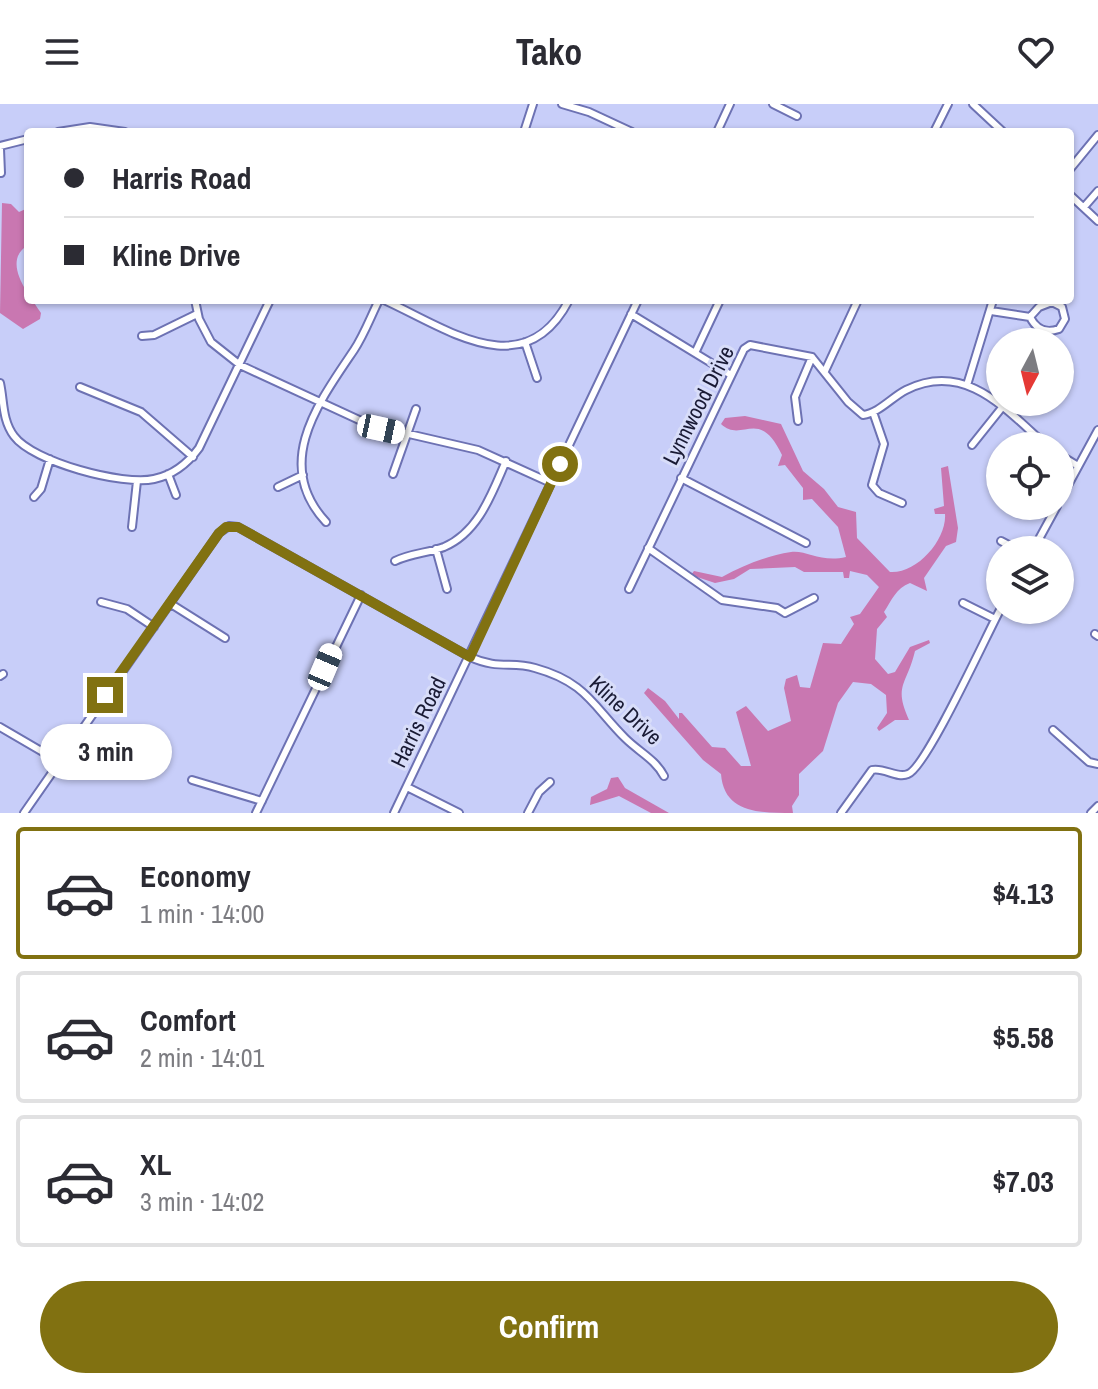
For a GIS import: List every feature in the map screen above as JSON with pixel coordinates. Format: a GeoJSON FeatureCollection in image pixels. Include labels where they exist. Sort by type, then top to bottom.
{"type":"FeatureCollection","features":[{"type":"Feature","properties":{"kind":"street"},"geometry":{"type":"LineString","coordinates":[[525,128],[533,104]]}},
{"type":"Feature","properties":{"kind":"street"},"geometry":{"type":"LineString","coordinates":[[562,104],[589,112],[618,128]]}},
{"type":"Feature","properties":{"kind":"street"},"geometry":{"type":"LineString","coordinates":[[719,128],[730,104]]}},
{"type":"Feature","properties":{"kind":"street"},"geometry":{"type":"LineString","coordinates":[[773,104],[797,116]]}},
{"type":"Feature","properties":{"kind":"street"},"geometry":{"type":"LineString","coordinates":[[936,128],[948,104]]}},
{"type":"Feature","properties":{"kind":"street"},"geometry":{"type":"LineString","coordinates":[[973,104],[999,128]]}},
{"type":"Feature","properties":{"kind":"street"},"geometry":{"type":"LineString","coordinates":[[982,112],[989,104]]}},
{"type":"Feature","properties":{"kind":"street"},"geometry":{"type":"LineString","coordinates":[[1074,164],[1098,135]]}},
{"type":"Feature","properties":{"kind":"street"},"geometry":{"type":"LineString","coordinates":[[1,173],[0,148],[24,140]]}},
{"type":"Feature","properties":{"kind":"street"},"geometry":{"type":"LineString","coordinates":[[1084,207],[1098,191]]}},
{"type":"Feature","properties":{"kind":"street"},"geometry":{"type":"LineString","coordinates":[[1074,198],[1098,221]]}},
{"type":"Feature","properties":{"kind":"street"},"geometry":{"type":"LineString","coordinates":[[196,304],[197,314],[211,342],[240,365],[370,425],[478,450],[551,483]]}},
{"type":"Feature","properties":{"kind":"street"},"geometry":{"type":"LineString","coordinates":[[0,383],[5,417],[14,436],[27,449],[50,459],[137,481],[168,474],[193,457],[268,304]]}},
{"type":"Feature","properties":{"kind":"street"},"geometry":{"type":"LineString","coordinates":[[326,522],[316,509],[303,475],[302,444],[334,375],[357,345],[379,304]]}},
{"type":"Feature","properties":{"kind":"street"},"geometry":{"type":"LineString","coordinates":[[390,304],[477,343],[500,347],[525,342],[553,324],[566,304]]}},
{"type":"Feature","properties":{"kind":"street","name":"Harris Road"},"geometry":{"type":"LineString","coordinates":[[394,813],[636,304]]}},
{"type":"Feature","properties":{"kind":"street"},"geometry":{"type":"LineString","coordinates":[[695,353],[718,304]]}},
{"type":"Feature","properties":{"kind":"street"},"geometry":{"type":"LineString","coordinates":[[825,371],[856,304]]}},
{"type":"Feature","properties":{"kind":"street"},"geometry":{"type":"LineString","coordinates":[[967,385],[992,304]]}},
{"type":"Feature","properties":{"kind":"street"},"geometry":{"type":"LineString","coordinates":[[1030,317],[1034,310],[1045,304]]}},
{"type":"Feature","properties":{"kind":"street"},"geometry":{"type":"LineString","coordinates":[[991,311],[1030,317],[1038,328],[1050,332],[1062,326],[1065,315],[1056,304]]}},
{"type":"Feature","properties":{"kind":"street"},"geometry":{"type":"LineString","coordinates":[[142,336],[154,335],[197,314]]}},
{"type":"Feature","properties":{"kind":"street"},"geometry":{"type":"LineString","coordinates":[[631,314],[731,375]]}},
{"type":"Feature","properties":{"kind":"street"},"geometry":{"type":"LineString","coordinates":[[525,342],[537,378]]}},
{"type":"Feature","properties":{"kind":"street","name":"Lynnwood Drive"},"geometry":{"type":"LineString","coordinates":[[629,589],[744,349],[753,344],[812,357]]}},
{"type":"Feature","properties":{"kind":"street"},"geometry":{"type":"LineString","coordinates":[[798,421],[795,397],[812,357],[856,411],[863,415],[873,412],[906,390],[933,381],[967,385],[986,395]]}},
{"type":"Feature","properties":{"kind":"street"},"geometry":{"type":"LineString","coordinates":[[80,387],[141,412],[193,457]]}},
{"type":"Feature","properties":{"kind":"street"},"geometry":{"type":"LineString","coordinates":[[393,474],[416,409]]}},
{"type":"Feature","properties":{"kind":"street"},"geometry":{"type":"LineString","coordinates":[[873,412],[884,444],[872,485],[879,493],[902,503]]}},
{"type":"Feature","properties":{"kind":"street"},"geometry":{"type":"LineString","coordinates":[[972,445],[995,416]]}},
{"type":"Feature","properties":{"kind":"street"},"geometry":{"type":"LineString","coordinates":[[1016,416],[1032,432]]}},
{"type":"Feature","properties":{"kind":"street"},"geometry":{"type":"LineString","coordinates":[[1074,474],[1098,430]]}},
{"type":"Feature","properties":{"kind":"street"},"geometry":{"type":"LineString","coordinates":[[34,497],[41,489],[50,459]]}},
{"type":"Feature","properties":{"kind":"street"},"geometry":{"type":"LineString","coordinates":[[395,561],[436,549],[461,537],[475,523],[506,461]]}},
{"type":"Feature","properties":{"kind":"street"},"geometry":{"type":"LineString","coordinates":[[1074,464],[1078,466]]}},
{"type":"Feature","properties":{"kind":"street"},"geometry":{"type":"LineString","coordinates":[[168,474],[176,495]]}},
{"type":"Feature","properties":{"kind":"street"},"geometry":{"type":"LineString","coordinates":[[278,487],[303,475]]}},
{"type":"Feature","properties":{"kind":"street"},"geometry":{"type":"LineString","coordinates":[[681,478],[806,543]]}},
{"type":"Feature","properties":{"kind":"street"},"geometry":{"type":"LineString","coordinates":[[132,527],[137,481]]}},
{"type":"Feature","properties":{"kind":"street","name":"Kline Drive"},"geometry":{"type":"LineString","coordinates":[[24,813],[219,533],[234,526],[470,657],[493,666],[536,668],[583,690],[627,740],[653,760],[664,776]]}},
{"type":"Feature","properties":{"kind":"street"},"geometry":{"type":"LineString","coordinates":[[648,548],[722,600],[777,608],[785,613],[789,623]]}},
{"type":"Feature","properties":{"kind":"street"},"geometry":{"type":"LineString","coordinates":[[436,549],[447,589]]}},
{"type":"Feature","properties":{"kind":"street"},"geometry":{"type":"LineString","coordinates":[[256,813],[361,595]]}},
{"type":"Feature","properties":{"kind":"street"},"geometry":{"type":"LineString","coordinates":[[785,613],[814,598]]}},
{"type":"Feature","properties":{"kind":"street"},"geometry":{"type":"LineString","coordinates":[[101,602],[127,609],[154,627]]}},
{"type":"Feature","properties":{"kind":"street"},"geometry":{"type":"LineString","coordinates":[[963,603],[986,614]]}},
{"type":"Feature","properties":{"kind":"street"},"geometry":{"type":"LineString","coordinates":[[171,604],[225,638]]}},
{"type":"Feature","properties":{"kind":"street"},"geometry":{"type":"LineString","coordinates":[[841,813],[872,770],[904,775],[914,770],[992,624]]}},
{"type":"Feature","properties":{"kind":"street"},"geometry":{"type":"LineString","coordinates":[[0,727],[60,762]]}},
{"type":"Feature","properties":{"kind":"street"},"geometry":{"type":"LineString","coordinates":[[1053,730],[1089,762],[1098,764]]}},
{"type":"Feature","properties":{"kind":"street"},"geometry":{"type":"LineString","coordinates":[[192,780],[262,801]]}},
{"type":"Feature","properties":{"kind":"street"},"geometry":{"type":"LineString","coordinates":[[528,813],[539,792],[550,782]]}},
{"type":"Feature","properties":{"kind":"street"},"geometry":{"type":"LineString","coordinates":[[407,787],[459,813]]}},
{"type":"Feature","properties":{"kind":"street"},"geometry":{"type":"LineString","coordinates":[[1091,813],[1098,806]]}},
{"type":"Feature","properties":{"kind":"shaded area"},"geometry":{"type":"Polygon","coordinates":[[[2,203],[11,204],[19,212],[24,210],[24,248],[17,261],[17,270],[24,287],[24,304],[35,304],[41,313],[40,319],[23,329],[0,313],[2,203]]]}},
{"type":"Feature","properties":{"kind":"shaded area"},"geometry":{"type":"Polygon","coordinates":[[[745,416],[781,424],[803,471],[824,489],[838,507],[856,512],[857,538],[890,572],[900,571],[920,561],[936,544],[945,514],[935,514],[934,509],[944,506],[941,468],[948,466],[958,528],[956,542],[946,546],[924,578],[927,591],[910,583],[901,588],[884,612],[887,617],[877,629],[875,659],[888,674],[895,672],[910,647],[929,640],[930,643],[915,651],[903,685],[902,699],[909,720],[895,720],[879,731],[877,728],[887,713],[886,695],[871,684],[853,682],[838,703],[823,751],[799,774],[799,795],[792,806],[793,813],[756,811],[736,803],[729,797],[721,774],[703,760],[644,693],[648,688],[665,701],[679,719],[679,713],[682,713],[712,747],[725,748],[741,766],[751,766],[736,712],[746,706],[768,731],[791,721],[784,688],[786,679],[797,675],[800,687],[810,688],[823,643],[841,644],[854,624],[850,617],[860,614],[879,587],[867,575],[850,571],[849,578],[844,578],[843,572],[804,572],[795,567],[750,569],[734,579],[715,583],[691,575],[694,571],[722,577],[755,562],[791,552],[822,558],[846,557],[838,527],[812,499],[803,500],[803,488],[785,465],[778,466],[782,455],[774,440],[758,429],[736,430],[721,424],[725,418],[745,416]]]}},
{"type":"Feature","properties":{"kind":"shaded area"},"geometry":{"type":"Polygon","coordinates":[[[618,777],[625,788],[669,813],[651,813],[619,796],[590,805],[591,797],[607,789],[611,778],[618,777]]]}},
{"type":"Feature","properties":{"kind":"route"},"geometry":{"type":"LineString","coordinates":[[105,695],[219,533],[230,526],[238,527],[470,657],[560,464]]}}]}
